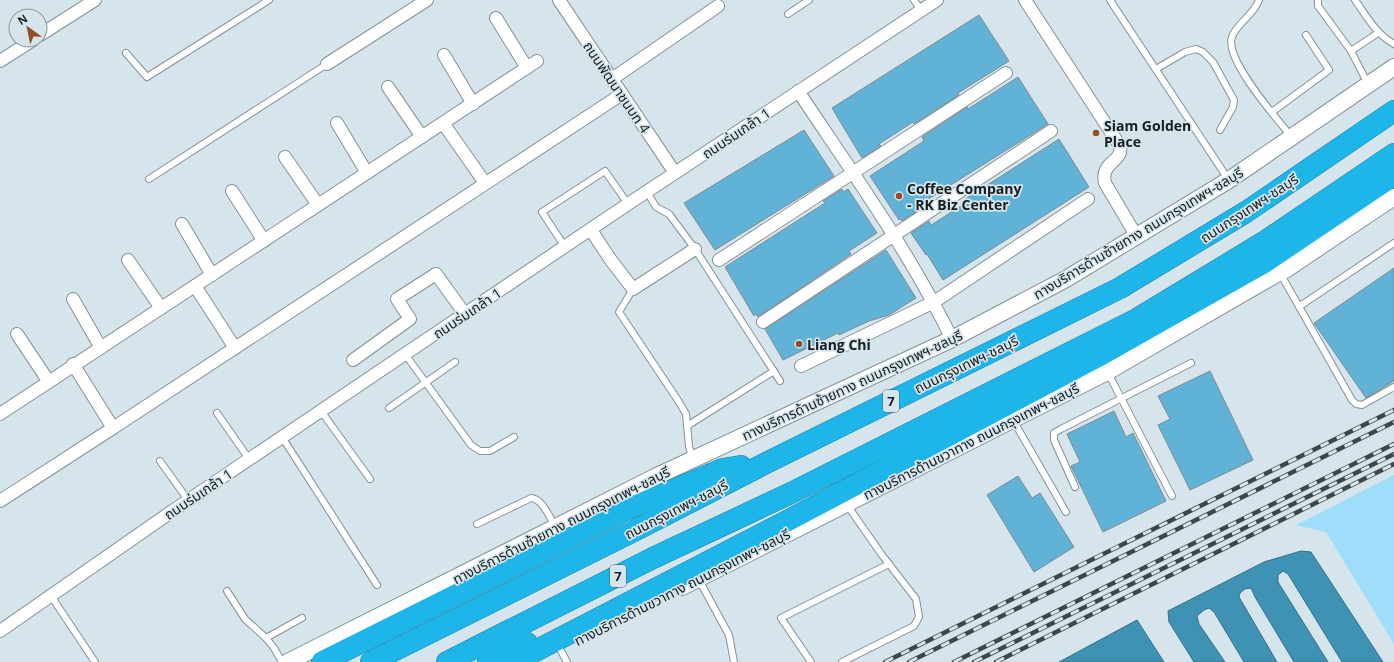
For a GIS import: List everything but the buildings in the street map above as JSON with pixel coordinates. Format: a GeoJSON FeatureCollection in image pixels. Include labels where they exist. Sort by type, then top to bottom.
{"type":"FeatureCollection","features":[{"type":"Feature","properties":{"kind":"highway","name":"ถนนกรุงเทพฯ-ชลบุรี"},"geometry":{"type":"LineString","coordinates":[[371,662],[636,530],[768,462],[1120,288],[1246,212],[1394,111]]}},
{"type":"Feature","properties":{"kind":"highway","name":"7"},"geometry":{"type":"LineString","coordinates":[[447,662],[654,558],[791,493],[1136,319],[1264,242],[1394,154]]}},
{"type":"Feature","properties":{"kind":"highway"},"geometry":{"type":"LineString","coordinates":[[514,662],[787,522],[1097,357],[1265,262],[1394,175]]}},
{"type":"Feature","properties":{"kind":"highway"},"geometry":{"type":"LineString","coordinates":[[322,662],[626,510],[723,469],[768,462]]}},
{"type":"Feature","properties":{"kind":"highway"},"geometry":{"type":"LineString","coordinates":[[488,662],[651,581],[752,525],[791,493]]}},
{"type":"Feature","properties":{"kind":"main road","name":"ทางบริการด้านซ้ายทาง ถนนกรุงเทพฯ-ชลบุรี"},"geometry":{"type":"LineString","coordinates":[[288,662],[692,460],[952,339],[1066,279],[1229,180],[1394,67]]}},
{"type":"Feature","properties":{"kind":"main road","name":"ทางบริการด้านขวาทาง ถนนกรุงเทพฯ-ชลบุรี"},"geometry":{"type":"LineString","coordinates":[[534,662],[564,655],[698,579],[1107,372],[1285,270],[1394,197]]}},
{"type":"Feature","properties":{"kind":"street"},"geometry":{"type":"LineString","coordinates":[[48,30],[95,0]]}},
{"type":"Feature","properties":{"kind":"street"},"geometry":{"type":"LineString","coordinates":[[327,64],[427,0]]}},
{"type":"Feature","properties":{"kind":"street","name":"ถนนพัฒนาชนบท 4"},"geometry":{"type":"LineString","coordinates":[[559,0],[675,173]]}},
{"type":"Feature","properties":{"kind":"street","name":"ถนนร่มเกล้า 1"},"geometry":{"type":"LineString","coordinates":[[0,631],[188,500],[628,204],[937,0]]}},
{"type":"Feature","properties":{"kind":"street"},"geometry":{"type":"LineString","coordinates":[[1025,0],[1120,146],[1121,150],[1119,155],[1105,168],[1103,176],[1104,183],[1136,237]]}},
{"type":"Feature","properties":{"kind":"street"},"geometry":{"type":"LineString","coordinates":[[612,79],[718,6]]}},
{"type":"Feature","properties":{"kind":"street"},"geometry":{"type":"LineString","coordinates":[[0,414],[532,65],[496,18]]}},
{"type":"Feature","properties":{"kind":"street"},"geometry":{"type":"LineString","coordinates":[[0,61],[20,48]]}},
{"type":"Feature","properties":{"kind":"street"},"geometry":{"type":"LineString","coordinates":[[444,55],[473,104]]}},
{"type":"Feature","properties":{"kind":"street"},"geometry":{"type":"LineString","coordinates":[[719,260],[1006,74]]}},
{"type":"Feature","properties":{"kind":"street"},"geometry":{"type":"LineString","coordinates":[[388,87],[422,137]]}},
{"type":"Feature","properties":{"kind":"street"},"geometry":{"type":"LineString","coordinates":[[798,91],[894,235],[934,302],[952,339]]}},
{"type":"Feature","properties":{"kind":"street"},"geometry":{"type":"LineString","coordinates":[[0,501],[622,94]]}},
{"type":"Feature","properties":{"kind":"street"},"geometry":{"type":"LineString","coordinates":[[337,123],[367,173]]}},
{"type":"Feature","properties":{"kind":"street"},"geometry":{"type":"LineString","coordinates":[[443,123],[486,184]]}},
{"type":"Feature","properties":{"kind":"street"},"geometry":{"type":"LineString","coordinates":[[763,322],[1051,131]]}},
{"type":"Feature","properties":{"kind":"street"},"geometry":{"type":"LineString","coordinates":[[284,157],[318,205]]}},
{"type":"Feature","properties":{"kind":"street"},"geometry":{"type":"LineString","coordinates":[[232,191],[264,241]]}},
{"type":"Feature","properties":{"kind":"street"},"geometry":{"type":"LineString","coordinates":[[802,366],[934,302],[1088,199]]}},
{"type":"Feature","properties":{"kind":"street"},"geometry":{"type":"LineString","coordinates":[[182,224],[212,275]]}},
{"type":"Feature","properties":{"kind":"street"},"geometry":{"type":"LineString","coordinates":[[591,230],[610,259],[633,289],[695,249]]}},
{"type":"Feature","properties":{"kind":"street"},"geometry":{"type":"LineString","coordinates":[[128,260],[161,308]]}},
{"type":"Feature","properties":{"kind":"street"},"geometry":{"type":"LineString","coordinates":[[353,360],[410,319],[397,299],[436,274],[465,314]]}},
{"type":"Feature","properties":{"kind":"street"},"geometry":{"type":"LineString","coordinates":[[195,286],[235,348]]}},
{"type":"Feature","properties":{"kind":"street"},"geometry":{"type":"LineString","coordinates":[[73,299],[101,348]]}},
{"type":"Feature","properties":{"kind":"street"},"geometry":{"type":"LineString","coordinates":[[17,334],[49,382]]}},
{"type":"Feature","properties":{"kind":"street"},"geometry":{"type":"LineString","coordinates":[[74,365],[113,428]]}},
{"type":"Feature","properties":{"kind":"lane"},"geometry":{"type":"LineString","coordinates":[[126,53],[147,77],[269,0]]}},
{"type":"Feature","properties":{"kind":"lane"},"geometry":{"type":"LineString","coordinates":[[788,14],[809,0]]}},
{"type":"Feature","properties":{"kind":"lane"},"geometry":{"type":"LineString","coordinates":[[914,0],[921,10]]}},
{"type":"Feature","properties":{"kind":"lane"},"geometry":{"type":"LineString","coordinates":[[1110,0],[1229,180]]}},
{"type":"Feature","properties":{"kind":"lane"},"geometry":{"type":"LineString","coordinates":[[1259,0],[1257,6],[1233,34],[1231,43],[1232,51],[1238,64],[1259,95],[1292,138]]}},
{"type":"Feature","properties":{"kind":"lane"},"geometry":{"type":"LineString","coordinates":[[1318,0],[1318,6],[1351,51],[1368,85]]}},
{"type":"Feature","properties":{"kind":"lane"},"geometry":{"type":"LineString","coordinates":[[1355,0],[1378,33],[1384,39],[1394,44]]}},
{"type":"Feature","properties":{"kind":"lane"},"geometry":{"type":"LineString","coordinates":[[1351,51],[1378,33]]}},
{"type":"Feature","properties":{"kind":"lane"},"geometry":{"type":"LineString","coordinates":[[1272,112],[1329,70],[1306,35]]}},
{"type":"Feature","properties":{"kind":"lane"},"geometry":{"type":"LineString","coordinates":[[1156,69],[1185,52],[1196,49],[1203,52],[1213,62],[1234,100],[1233,107],[1220,130]]}},
{"type":"Feature","properties":{"kind":"lane"},"geometry":{"type":"LineString","coordinates":[[149,179],[327,64]]}},
{"type":"Feature","properties":{"kind":"lane"},"geometry":{"type":"LineString","coordinates":[[565,247],[542,212],[605,171],[628,204]]}},
{"type":"Feature","properties":{"kind":"lane"},"geometry":{"type":"LineString","coordinates":[[647,192],[656,207],[669,214],[695,249],[780,381]]}},
{"type":"Feature","properties":{"kind":"lane"},"geometry":{"type":"LineString","coordinates":[[1300,306],[1394,243]]}},
{"type":"Feature","properties":{"kind":"lane"},"geometry":{"type":"LineString","coordinates":[[1280,272],[1352,400],[1356,404],[1362,405],[1394,387]]}},
{"type":"Feature","properties":{"kind":"lane"},"geometry":{"type":"LineString","coordinates":[[633,289],[619,312],[686,414],[686,426],[692,460]]}},
{"type":"Feature","properties":{"kind":"lane"},"geometry":{"type":"LineString","coordinates":[[405,354],[471,445],[480,451],[490,451],[514,437]]}},
{"type":"Feature","properties":{"kind":"lane"},"geometry":{"type":"LineString","coordinates":[[389,408],[455,362]]}},
{"type":"Feature","properties":{"kind":"lane"},"geometry":{"type":"LineString","coordinates":[[1075,486],[1054,440],[1054,433],[1191,363]]}},
{"type":"Feature","properties":{"kind":"lane"},"geometry":{"type":"LineString","coordinates":[[686,426],[774,371]]}},
{"type":"Feature","properties":{"kind":"lane"},"geometry":{"type":"LineString","coordinates":[[1107,372],[1172,496]]}},
{"type":"Feature","properties":{"kind":"lane"},"geometry":{"type":"LineString","coordinates":[[321,411],[370,479]]}},
{"type":"Feature","properties":{"kind":"lane"},"geometry":{"type":"LineString","coordinates":[[217,413],[249,459]]}},
{"type":"Feature","properties":{"kind":"lane"},"geometry":{"type":"LineString","coordinates":[[1013,419],[1066,512]]}},
{"type":"Feature","properties":{"kind":"lane"},"geometry":{"type":"LineString","coordinates":[[282,437],[377,585]]}},
{"type":"Feature","properties":{"kind":"lane"},"geometry":{"type":"LineString","coordinates":[[160,461],[188,500]]}},
{"type":"Feature","properties":{"kind":"lane"},"geometry":{"type":"LineString","coordinates":[[477,524],[531,498],[535,498],[540,501],[556,527]]}},
{"type":"Feature","properties":{"kind":"lane"},"geometry":{"type":"LineString","coordinates":[[842,662],[914,626],[919,617],[916,599],[847,503]]}},
{"type":"Feature","properties":{"kind":"lane"},"geometry":{"type":"LineString","coordinates":[[811,662],[782,618],[890,564]]}},
{"type":"Feature","properties":{"kind":"lane"},"geometry":{"type":"LineString","coordinates":[[698,579],[729,635],[734,662]]}},
{"type":"Feature","properties":{"kind":"lane"},"geometry":{"type":"LineString","coordinates":[[227,591],[245,619],[266,638],[282,662]]}},
{"type":"Feature","properties":{"kind":"lane"},"geometry":{"type":"LineString","coordinates":[[51,596],[95,662]]}},
{"type":"Feature","properties":{"kind":"lane"},"geometry":{"type":"LineString","coordinates":[[266,638],[302,618]]}},
{"type":"Feature","properties":{"kind":"shaded area"},"geometry":{"type":"Polygon","coordinates":[[[1394,475],[1394,644],[1326,532],[1296,525],[1394,475]]]}},
{"type":"Feature","properties":{"kind":"shaded area"},"geometry":{"type":"Polygon","coordinates":[[[1301,551],[1311,552],[1383,662],[1342,662],[1288,574],[1283,571],[1278,575],[1278,582],[1328,662],[1294,662],[1251,588],[1245,589],[1240,593],[1239,597],[1277,662],[1244,662],[1214,612],[1209,608],[1197,616],[1199,624],[1225,662],[1194,662],[1169,622],[1168,611],[1264,562],[1301,551]]]}},
{"type":"Feature","properties":{"kind":"shaded area"},"geometry":{"type":"Polygon","coordinates":[[[1137,620],[1164,662],[1059,662],[1137,620]]]}},
{"type":"Feature","properties":{"kind":"railway"},"geometry":{"type":"LineString","coordinates":[[885,662],[1394,410]]}},
{"type":"Feature","properties":{"kind":"railway"},"geometry":{"type":"LineString","coordinates":[[909,662],[1394,422]]}},
{"type":"Feature","properties":{"kind":"railway"},"geometry":{"type":"LineString","coordinates":[[954,662],[1394,444]]}},
{"type":"Feature","properties":{"kind":"railway"},"geometry":{"type":"LineString","coordinates":[[974,662],[1394,454]]}},
{"type":"Feature","properties":{"kind":"railway"},"geometry":{"type":"LineString","coordinates":[[996,662],[1394,464]]}},
{"type":"Feature","properties":{"kind":"place","name":"Siam Golden Place"},"geometry":{"type":"Point","coordinates":[1096,133]}},
{"type":"Feature","properties":{"kind":"place","name":"Coffee Company - RK Biz Center"},"geometry":{"type":"Point","coordinates":[899,196]}},
{"type":"Feature","properties":{"kind":"place","name":"Liang Chi"},"geometry":{"type":"Point","coordinates":[799,344]}}]}
